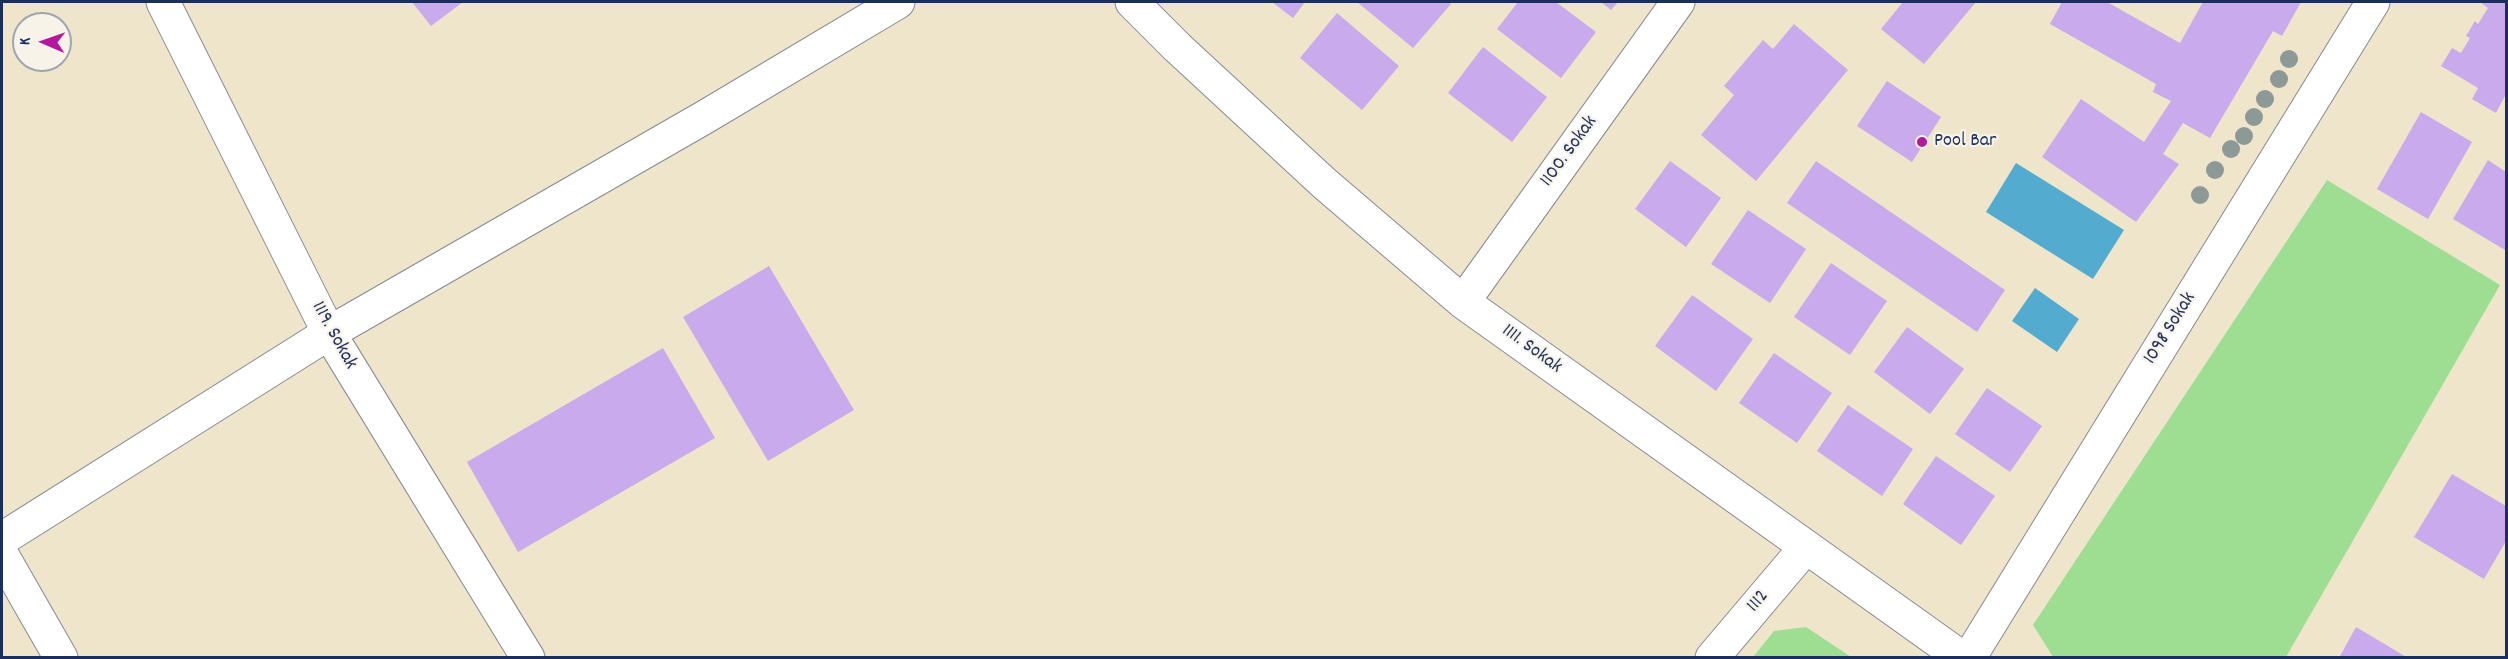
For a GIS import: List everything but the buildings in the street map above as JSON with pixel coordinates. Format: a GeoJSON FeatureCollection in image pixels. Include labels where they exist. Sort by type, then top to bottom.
{"type":"FeatureCollection","features":[{"type":"Feature","properties":{"kind":"street","name":"1119. Sokak"},"geometry":{"type":"LineString","coordinates":[[163,2],[329,333],[528,657]]}},
{"type":"Feature","properties":{"kind":"street"},"geometry":{"type":"LineString","coordinates":[[2,539],[329,333],[705,117],[898,2]]}},
{"type":"Feature","properties":{"kind":"street","name":"1111. Sokak"},"geometry":{"type":"LineString","coordinates":[[1132,2],[1324,183],[1463,302],[1962,657]]}},
{"type":"Feature","properties":{"kind":"street","name":"1100. Sokak"},"geometry":{"type":"LineString","coordinates":[[1463,302],[1678,2]]}},
{"type":"Feature","properties":{"kind":"street","name":"1098 Sokak"},"geometry":{"type":"LineString","coordinates":[[1968,657],[2373,2]]}},
{"type":"Feature","properties":{"kind":"street","name":"1112"},"geometry":{"type":"LineString","coordinates":[[1712,657],[1806,547]]}},
{"type":"Feature","properties":{"kind":"street"},"geometry":{"type":"LineString","coordinates":[[2,555],[61,657]]}},
{"type":"Feature","properties":{"kind":"green space"},"geometry":{"type":"Polygon","coordinates":[[[2327,180],[2500,285],[2286,657],[2053,657],[2033,625],[2327,180]]]}},
{"type":"Feature","properties":{"kind":"green space"},"geometry":{"type":"Polygon","coordinates":[[[1806,627],[1851,657],[1753,657],[1774,631],[1806,627]]]}},
{"type":"Feature","properties":{"kind":"water"},"geometry":{"type":"Polygon","coordinates":[[[2016,163],[2124,230],[2093,279],[1986,212],[2016,163]]]}},
{"type":"Feature","properties":{"kind":"water"},"geometry":{"type":"Polygon","coordinates":[[[2035,288],[2079,319],[2057,352],[2012,321],[2035,288]]]}},
{"type":"Feature","properties":{"kind":"place","name":"Pool Bar"},"geometry":{"type":"Point","coordinates":[1922,142]}}]}
